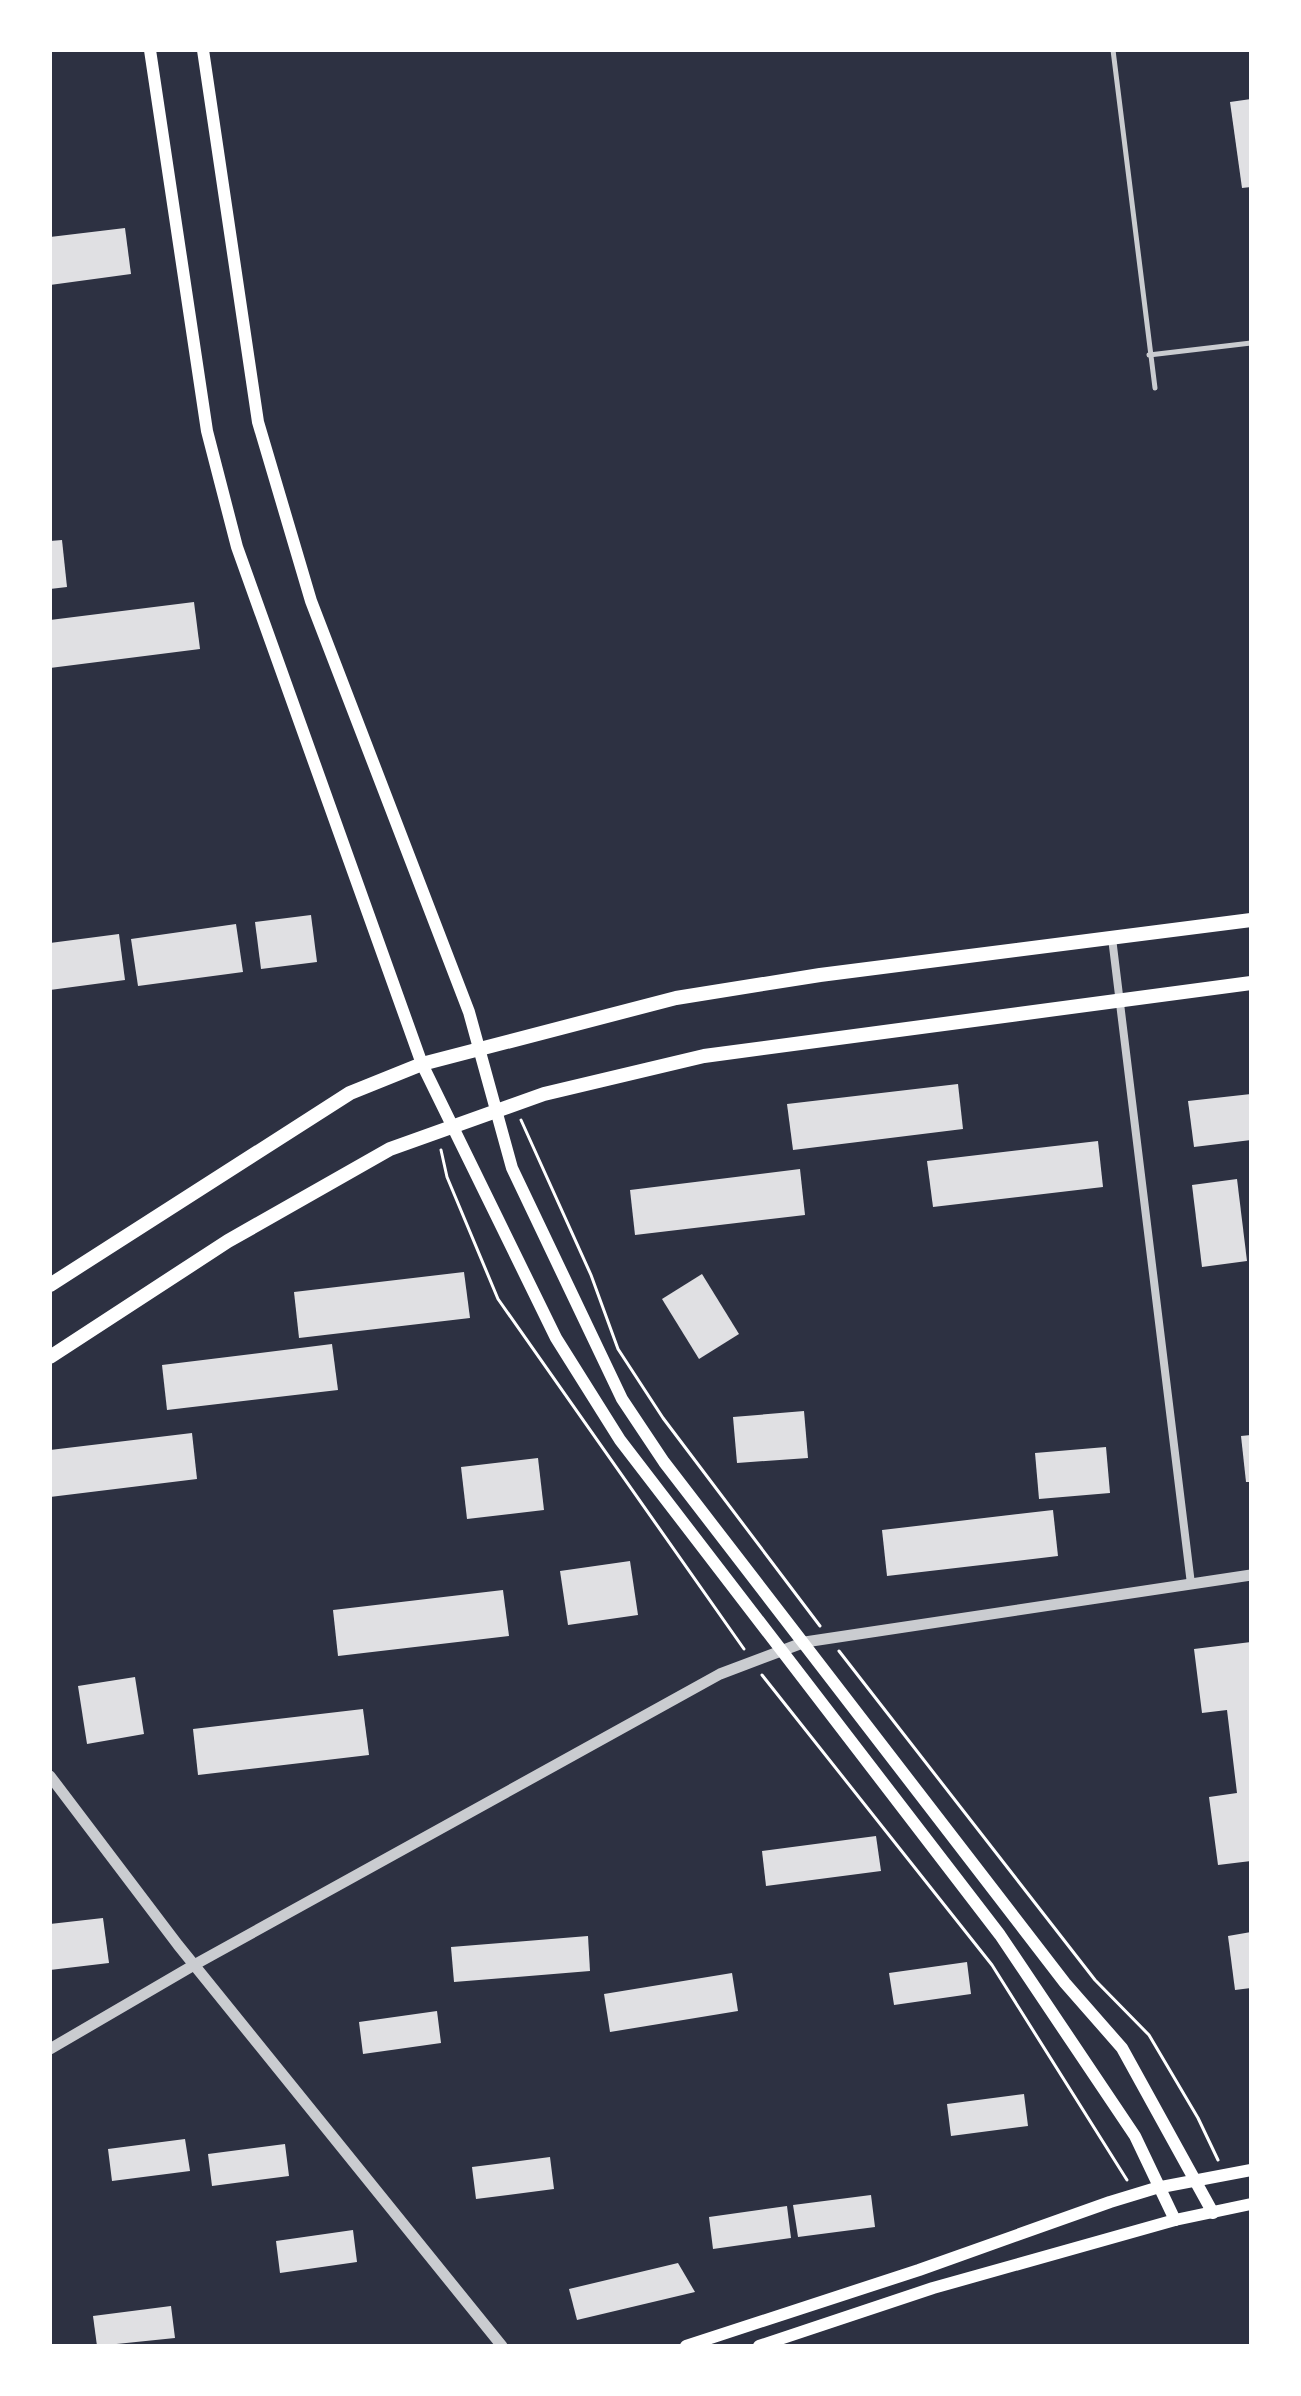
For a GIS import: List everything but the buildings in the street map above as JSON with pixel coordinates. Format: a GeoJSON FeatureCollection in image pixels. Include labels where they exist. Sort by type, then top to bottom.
{"type":"FeatureCollection","features":[{"type":"Feature","properties":{"kind":"main road"},"geometry":{"type":"LineString","coordinates":[[150,50],[207,431],[237,547],[422,1064],[556,1338],[620,1440],[1000,1935],[1135,2136],[1156,2188],[1175,2220]]}},
{"type":"Feature","properties":{"kind":"main road"},"geometry":{"type":"LineString","coordinates":[[203,50],[258,422],[311,601],[469,1012],[476,1050],[512,1168],[622,1399],[664,1462],[1065,1983],[1122,2048],[1213,2213]]}},
{"type":"Feature","properties":{"kind":"main road"},"geometry":{"type":"LineString","coordinates":[[50,1285],[350,1093],[422,1064],[676,998],[820,975],[1251,920]]}},
{"type":"Feature","properties":{"kind":"main road"},"geometry":{"type":"LineString","coordinates":[[50,1357],[296,1200],[390,1149],[544,1094],[704,1056],[1251,983]]}},
{"type":"Feature","properties":{"kind":"main road"},"geometry":{"type":"LineString","coordinates":[[686,2346],[1156,2188],[1251,2170]]}},
{"type":"Feature","properties":{"kind":"main road"},"geometry":{"type":"LineString","coordinates":[[759,2346],[933,2288],[1175,2220],[1251,2204]]}},
{"type":"Feature","properties":{"kind":"street"},"geometry":{"type":"LineString","coordinates":[[1112,938],[1191,1584]]}},
{"type":"Feature","properties":{"kind":"street"},"geometry":{"type":"LineString","coordinates":[[50,2049],[194,1965],[720,1674],[780,1649],[805,1642],[1251,1575]]}},
{"type":"Feature","properties":{"kind":"street"},"geometry":{"type":"LineString","coordinates":[[50,1776],[194,1965],[502,2346]]}},
{"type":"Feature","properties":{"kind":"lane"},"geometry":{"type":"LineString","coordinates":[[1113,50],[1155,388]]}},
{"type":"Feature","properties":{"kind":"lane"},"geometry":{"type":"LineString","coordinates":[[1149,355],[1251,343]]}}]}
